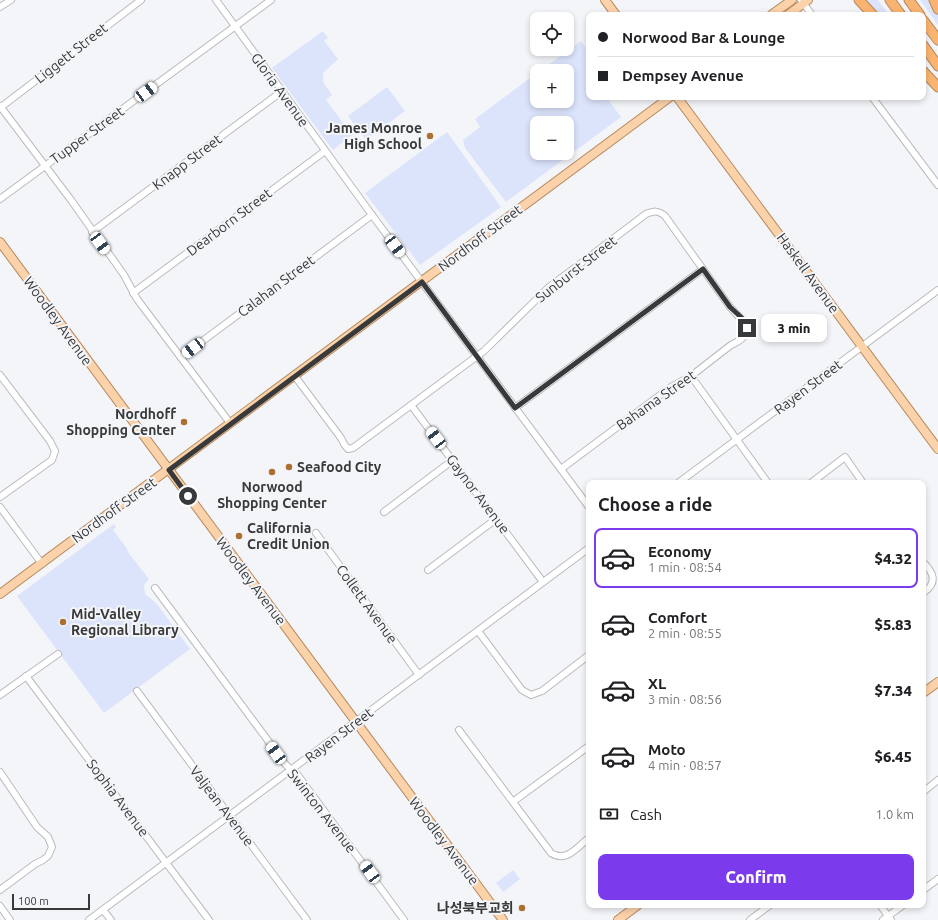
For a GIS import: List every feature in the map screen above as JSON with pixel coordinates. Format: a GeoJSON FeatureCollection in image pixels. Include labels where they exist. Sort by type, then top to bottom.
{"type":"FeatureCollection","features":[{"type":"Feature","properties":{"kind":"highway"},"geometry":{"type":"LineString","coordinates":[[859,0],[870,12]]}},
{"type":"Feature","properties":{"kind":"highway"},"geometry":{"type":"LineString","coordinates":[[890,0],[899,12]]}},
{"type":"Feature","properties":{"kind":"highway"},"geometry":{"type":"LineString","coordinates":[[908,0],[918,12]]}},
{"type":"Feature","properties":{"kind":"highway"},"geometry":{"type":"LineString","coordinates":[[934,0],[938,9]]}},
{"type":"Feature","properties":{"kind":"highway"},"geometry":{"type":"LineString","coordinates":[[926,24],[938,40]]}},
{"type":"Feature","properties":{"kind":"highway"},"geometry":{"type":"LineString","coordinates":[[926,49],[938,66]]}},
{"type":"Feature","properties":{"kind":"highway"},"geometry":{"type":"LineString","coordinates":[[926,74],[938,87]]}},
{"type":"Feature","properties":{"kind":"main road"},"geometry":{"type":"LineString","coordinates":[[605,0],[614,12]]}},
{"type":"Feature","properties":{"kind":"main road"},"geometry":{"type":"LineString","coordinates":[[776,12],[792,0]]}},
{"type":"Feature","properties":{"kind":"main road"},"geometry":{"type":"LineString","coordinates":[[791,12],[804,1]]}},
{"type":"Feature","properties":{"kind":"main road","name":"Nordhoff Street"},"geometry":{"type":"LineString","coordinates":[[0,594],[666,100]]}},
{"type":"Feature","properties":{"kind":"main road","name":"Haskell Avenue"},"geometry":{"type":"LineString","coordinates":[[679,100],[938,449]]}},
{"type":"Feature","properties":{"kind":"main road","name":"Woodley Avenue"},"geometry":{"type":"LineString","coordinates":[[0,242],[503,920]]}},
{"type":"Feature","properties":{"kind":"main road"},"geometry":{"type":"LineString","coordinates":[[926,691],[938,682]]}},
{"type":"Feature","properties":{"kind":"main road"},"geometry":{"type":"LineString","coordinates":[[618,920],[634,908]]}},
{"type":"Feature","properties":{"kind":"street"},"geometry":{"type":"LineString","coordinates":[[0,7],[11,0]]}},
{"type":"Feature","properties":{"kind":"street","name":"Liggett Street"},"geometry":{"type":"LineString","coordinates":[[0,106],[141,0]]}},
{"type":"Feature","properties":{"kind":"street","name":"Gloria Avenue"},"geometry":{"type":"LineString","coordinates":[[216,0],[234,27],[372,215],[586,503]]}},
{"type":"Feature","properties":{"kind":"street","name":"Tupper Street"},"geometry":{"type":"LineString","coordinates":[[0,199],[44,165],[271,0]]}},
{"type":"Feature","properties":{"kind":"street"},"geometry":{"type":"LineString","coordinates":[[804,1],[810,12]]}},
{"type":"Feature","properties":{"kind":"street","name":"Knapp Street"},"geometry":{"type":"LineString","coordinates":[[92,232],[282,92]]}},
{"type":"Feature","properties":{"kind":"street"},"geometry":{"type":"LineString","coordinates":[[874,100],[938,184]]}},
{"type":"Feature","properties":{"kind":"street"},"geometry":{"type":"LineString","coordinates":[[0,106],[124,275],[133,293],[230,423]]}},
{"type":"Feature","properties":{"kind":"street","name":"Dearborn Street"},"geometry":{"type":"LineString","coordinates":[[133,293],[325,150]]}},
{"type":"Feature","properties":{"kind":"street","name":"Sunburst Street"},"geometry":{"type":"LineString","coordinates":[[294,375],[348,448],[355,447],[484,351],[548,288],[646,214],[656,211],[665,216],[703,269]]}},
{"type":"Feature","properties":{"kind":"street","name":"Calahan Street"},"geometry":{"type":"LineString","coordinates":[[181,357],[372,215]]}},
{"type":"Feature","properties":{"kind":"street"},"geometry":{"type":"LineString","coordinates":[[515,408],[703,269]]}},
{"type":"Feature","properties":{"kind":"street","name":"Bahama Street"},"geometry":{"type":"LineString","coordinates":[[561,469],[671,386],[691,376],[731,345],[742,340],[747,328],[743,319],[730,307],[703,269]]}},
{"type":"Feature","properties":{"kind":"street","name":"Rayen Street"},"geometry":{"type":"LineString","coordinates":[[682,480],[938,290]]}},
{"type":"Feature","properties":{"kind":"street"},"geometry":{"type":"LineString","coordinates":[[0,375],[55,447],[55,456],[46,465],[0,498]]}},
{"type":"Feature","properties":{"kind":"street"},"geometry":{"type":"LineString","coordinates":[[691,376],[736,441],[766,480]]}},
{"type":"Feature","properties":{"kind":"street","name":"Gaynor Avenue"},"geometry":{"type":"LineString","coordinates":[[411,405],[543,582]]}},
{"type":"Feature","properties":{"kind":"street"},"geometry":{"type":"LineString","coordinates":[[815,480],[845,457],[861,480]]}},
{"type":"Feature","properties":{"kind":"street"},"geometry":{"type":"LineString","coordinates":[[384,512],[453,460]]}},
{"type":"Feature","properties":{"kind":"street"},"geometry":{"type":"LineString","coordinates":[[0,507],[42,564]]}},
{"type":"Feature","properties":{"kind":"street"},"geometry":{"type":"LineString","coordinates":[[428,570],[496,519]]}},
{"type":"Feature","properties":{"kind":"street","name":"Collett Avenue"},"geometry":{"type":"LineString","coordinates":[[316,533],[419,675]]}},
{"type":"Feature","properties":{"kind":"street","name":"Rayen Street"},"geometry":{"type":"LineString","coordinates":[[89,920],[586,550]]}},
{"type":"Feature","properties":{"kind":"street"},"geometry":{"type":"LineString","coordinates":[[926,566],[934,580],[929,589],[926,590]]}},
{"type":"Feature","properties":{"kind":"street","name":"Swinton Avenue"},"geometry":{"type":"LineString","coordinates":[[155,588],[281,759],[297,774],[404,920]]}},
{"type":"Feature","properties":{"kind":"street"},"geometry":{"type":"LineString","coordinates":[[478,630],[522,690],[531,695],[542,691],[586,657]]}},
{"type":"Feature","properties":{"kind":"street"},"geometry":{"type":"LineString","coordinates":[[0,695],[58,654]]}},
{"type":"Feature","properties":{"kind":"street","name":"Sophia Avenue"},"geometry":{"type":"LineString","coordinates":[[26,676],[209,920]]}},
{"type":"Feature","properties":{"kind":"street","name":"Valjean Avenue"},"geometry":{"type":"LineString","coordinates":[[137,692],[307,920]]}},
{"type":"Feature","properties":{"kind":"street"},"geometry":{"type":"LineString","coordinates":[[459,730],[514,801],[548,850],[560,857],[571,853],[586,840]]}},
{"type":"Feature","properties":{"kind":"street"},"geometry":{"type":"LineString","coordinates":[[514,801],[586,748]]}},
{"type":"Feature","properties":{"kind":"street"},"geometry":{"type":"LineString","coordinates":[[0,772],[37,827],[48,837],[52,847],[48,856],[0,890]]}},
{"type":"Feature","properties":{"kind":"street"},"geometry":{"type":"LineString","coordinates":[[926,790],[938,780]]}},
{"type":"Feature","properties":{"kind":"street"},"geometry":{"type":"LineString","coordinates":[[926,888],[938,879]]}},
{"type":"Feature","properties":{"kind":"street"},"geometry":{"type":"LineString","coordinates":[[0,906],[10,920]]}},
{"type":"Feature","properties":{"kind":"street"},"geometry":{"type":"LineString","coordinates":[[750,920],[766,908]]}},
{"type":"Feature","properties":{"kind":"street"},"geometry":{"type":"LineString","coordinates":[[882,908],[888,919],[900,908]]}},
{"type":"Feature","properties":{"kind":"street"},"geometry":{"type":"LineString","coordinates":[[103,910],[111,920]]}},
{"type":"Feature","properties":{"kind":"shaded area"},"geometry":{"type":"Polygon","coordinates":[[[864,0],[878,0],[887,12],[875,12],[864,0]]]}},
{"type":"Feature","properties":{"kind":"shaded area"},"geometry":{"type":"Polygon","coordinates":[[[920,0],[930,0],[938,14],[938,25],[920,0]]]}},
{"type":"Feature","properties":{"kind":"shaded area"},"geometry":{"type":"Polygon","coordinates":[[[323,31],[328,38],[324,41],[338,59],[323,73],[323,82],[332,95],[326,100],[352,135],[333,150],[272,68],[323,31]]]}},
{"type":"Feature","properties":{"kind":"shaded area"},"geometry":{"type":"Polygon","coordinates":[[[581,41],[586,48],[586,100],[610,100],[609,101],[621,117],[574,152],[574,116],[530,116],[530,160],[563,160],[506,202],[465,148],[463,140],[480,127],[475,119],[530,78],[530,108],[574,108],[574,64],[550,64],[560,56],[574,56],[574,46],[581,41]]]}},
{"type":"Feature","properties":{"kind":"shaded area"},"geometry":{"type":"Polygon","coordinates":[[[387,87],[405,111],[366,140],[348,116],[387,87]]]}},
{"type":"Feature","properties":{"kind":"shaded area"},"geometry":{"type":"Polygon","coordinates":[[[447,132],[501,207],[420,265],[365,193],[447,132]]]}},
{"type":"Feature","properties":{"kind":"shaded area"},"geometry":{"type":"Polygon","coordinates":[[[114,524],[116,527],[113,530],[149,579],[144,585],[145,594],[156,603],[190,649],[104,713],[17,596],[114,524]]]}},
{"type":"Feature","properties":{"kind":"shaded area"},"geometry":{"type":"Polygon","coordinates":[[[513,870],[520,879],[503,892],[496,883],[513,870]]]}},
{"type":"Feature","properties":{"kind":"place","name":"James Monroe High School"},"geometry":{"type":"Point","coordinates":[430,136]}},
{"type":"Feature","properties":{"kind":"place","name":"Nordhoff Shopping Center"},"geometry":{"type":"Point","coordinates":[184,422]}},
{"type":"Feature","properties":{"kind":"place","name":"Seafood City"},"geometry":{"type":"Point","coordinates":[289,467]}},
{"type":"Feature","properties":{"kind":"place","name":"Norwood Shopping Center"},"geometry":{"type":"Point","coordinates":[272,472]}},
{"type":"Feature","properties":{"kind":"place","name":"California Credit Union"},"geometry":{"type":"Point","coordinates":[239,536]}},
{"type":"Feature","properties":{"kind":"place","name":"Mid-Valley Regional Library"},"geometry":{"type":"Point","coordinates":[63,622]}},
{"type":"Feature","properties":{"kind":"place","name":"나성북부교회"},"geometry":{"type":"Point","coordinates":[522,908]}},
{"type":"Feature","properties":{"kind":"route"},"geometry":{"type":"LineString","coordinates":[[188,496],[169,470],[294,375],[422,282],[515,408],[703,269],[730,307],[743,319],[747,328]]}}]}
